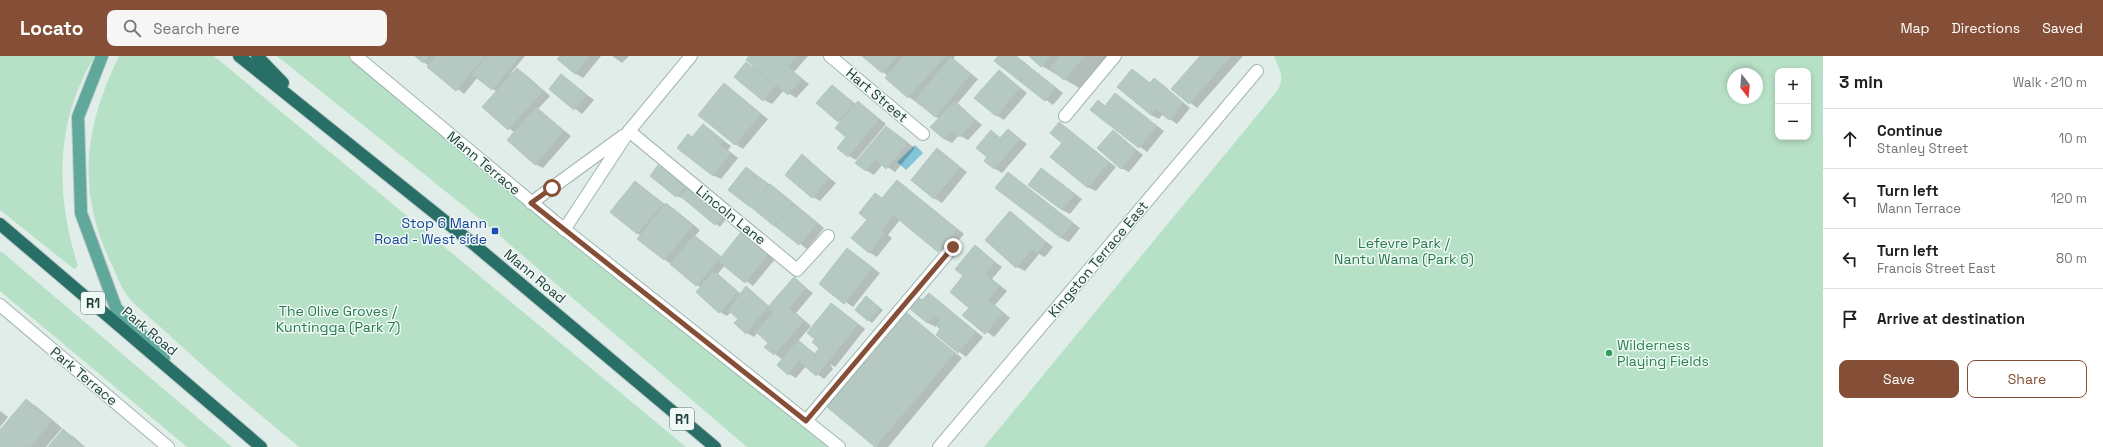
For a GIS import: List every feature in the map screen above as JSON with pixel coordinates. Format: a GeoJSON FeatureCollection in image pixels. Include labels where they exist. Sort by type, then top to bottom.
{"type":"FeatureCollection","features":[{"type":"Feature","properties":{"kind":"highway","name":"Mann Road"},"geometry":{"type":"LineString","coordinates":[[239,56],[471,242],[715,447]]}},
{"type":"Feature","properties":{"kind":"highway"},"geometry":{"type":"LineString","coordinates":[[258,56],[316,117]]}},
{"type":"Feature","properties":{"kind":"highway","name":"Park Road"},"geometry":{"type":"LineString","coordinates":[[0,224],[261,447]]}},
{"type":"Feature","properties":{"kind":"main road"},"geometry":{"type":"LineString","coordinates":[[102,56],[78,117],[81,213],[116,308],[186,382]]}},
{"type":"Feature","properties":{"kind":"street","name":"Mann Terrace"},"geometry":{"type":"LineString","coordinates":[[356,56],[564,230],[839,447]]}},
{"type":"Feature","properties":{"kind":"street"},"geometry":{"type":"LineString","coordinates":[[564,230],[628,131],[691,56]]}},
{"type":"Feature","properties":{"kind":"street","name":"Hart Street"},"geometry":{"type":"LineString","coordinates":[[830,56],[924,134]]}},
{"type":"Feature","properties":{"kind":"street"},"geometry":{"type":"LineString","coordinates":[[1065,116],[1115,56]]}},
{"type":"Feature","properties":{"kind":"street","name":"Kingston Terrace East"},"geometry":{"type":"LineString","coordinates":[[939,447],[1257,71]]}},
{"type":"Feature","properties":{"kind":"street"},"geometry":{"type":"LineString","coordinates":[[531,203],[628,131]]}},
{"type":"Feature","properties":{"kind":"street","name":"Lincoln Lane"},"geometry":{"type":"LineString","coordinates":[[628,131],[797,270],[828,236]]}},
{"type":"Feature","properties":{"kind":"street"},"geometry":{"type":"LineString","coordinates":[[806,421],[953,247]]}},
{"type":"Feature","properties":{"kind":"street","name":"Park Terrace"},"geometry":{"type":"LineString","coordinates":[[0,305],[168,447]]}},
{"type":"Feature","properties":{"kind":"green space"},"geometry":{"type":"Polygon","coordinates":[[[0,56],[95,56],[82,80],[72,106],[66,132],[63,158],[65,212],[70,239],[78,266],[74,269],[0,210],[0,56]]]}},
{"type":"Feature","properties":{"kind":"green space","name":"The Olive Groves / Kuntingga (Park 7)"},"geometry":{"type":"Polygon","coordinates":[[[119,56],[214,56],[686,447],[299,447],[248,405],[140,310],[120,284],[101,238],[93,211],[89,185],[89,160],[92,134],[98,109],[107,83],[119,56]]]}},
{"type":"Feature","properties":{"kind":"green space"},"geometry":{"type":"Polygon","coordinates":[[[277,56],[356,56],[839,447],[747,447],[480,219],[277,56]]]}},
{"type":"Feature","properties":{"kind":"green space","name":"Lefevre Park / Nantu Wama (Park 6)"},"geometry":{"type":"Polygon","coordinates":[[[1274,56],[1823,56],[1823,447],[984,447],[1278,90],[1281,80],[1274,56]]]}},
{"type":"Feature","properties":{"kind":"green space"},"geometry":{"type":"Polygon","coordinates":[[[0,252],[2,252],[232,447],[187,447],[0,291],[0,252]]]}},
{"type":"Feature","properties":{"kind":"water"},"geometry":{"type":"Polygon","coordinates":[[[915,145],[923,153],[906,170],[897,162],[915,145]]]}},
{"type":"Feature","properties":{"kind":"building"},"geometry":{"type":"Polygon","coordinates":[[[415,56],[428,56],[423,63],[415,56]]]}},
{"type":"Feature","properties":{"kind":"building"},"geometry":{"type":"Polygon","coordinates":[[[436,56],[485,56],[456,91],[427,67],[436,56]]]}},
{"type":"Feature","properties":{"kind":"building"},"geometry":{"type":"Polygon","coordinates":[[[487,56],[520,56],[492,90],[472,74],[487,56]]]}},
{"type":"Feature","properties":{"kind":"building"},"geometry":{"type":"Polygon","coordinates":[[[560,56],[590,56],[575,74],[557,59],[560,56]]]}},
{"type":"Feature","properties":{"kind":"building"},"geometry":{"type":"Polygon","coordinates":[[[749,56],[775,56],[802,79],[788,95],[746,60],[749,56]]]}},
{"type":"Feature","properties":{"kind":"building"},"geometry":{"type":"Polygon","coordinates":[[[775,56],[797,56],[788,67],[775,56]]]}},
{"type":"Feature","properties":{"kind":"building"},"geometry":{"type":"Polygon","coordinates":[[[862,56],[897,56],[882,73],[862,56]]]}},
{"type":"Feature","properties":{"kind":"building"},"geometry":{"type":"Polygon","coordinates":[[[904,56],[945,56],[908,98],[885,78],[904,56]]]}},
{"type":"Feature","properties":{"kind":"building"},"geometry":{"type":"Polygon","coordinates":[[[998,56],[1016,56],[1056,88],[1045,101],[994,61],[998,56]]]}},
{"type":"Feature","properties":{"kind":"building"},"geometry":{"type":"Polygon","coordinates":[[[1029,56],[1050,56],[1041,67],[1029,56]]]}},
{"type":"Feature","properties":{"kind":"building"},"geometry":{"type":"Polygon","coordinates":[[[1060,56],[1085,56],[1064,80],[1050,68],[1060,56]]]}},
{"type":"Feature","properties":{"kind":"building"},"geometry":{"type":"Polygon","coordinates":[[[1200,56],[1231,56],[1189,104],[1171,89],[1200,56]]]}},
{"type":"Feature","properties":{"kind":"building"},"geometry":{"type":"Polygon","coordinates":[[[951,57],[971,74],[935,117],[915,100],[951,57]]]}},
{"type":"Feature","properties":{"kind":"building"},"geometry":{"type":"Polygon","coordinates":[[[746,62],[776,86],[763,101],[734,77],[746,62]]]}},
{"type":"Feature","properties":{"kind":"building"},"geometry":{"type":"Polygon","coordinates":[[[517,68],[543,91],[508,130],[482,107],[517,68]]]}},
{"type":"Feature","properties":{"kind":"building"},"geometry":{"type":"Polygon","coordinates":[[[1132,69],[1150,83],[1154,78],[1183,103],[1169,120],[1156,109],[1151,115],[1117,87],[1132,69]]]}},
{"type":"Feature","properties":{"kind":"building"},"geometry":{"type":"Polygon","coordinates":[[[999,70],[1020,88],[996,116],[974,98],[999,70]]]}},
{"type":"Feature","properties":{"kind":"building"},"geometry":{"type":"Polygon","coordinates":[[[561,74],[587,95],[574,110],[549,89],[561,74]]]}},
{"type":"Feature","properties":{"kind":"building"},"geometry":{"type":"Polygon","coordinates":[[[724,83],[761,114],[735,145],[698,115],[724,83]]]}},
{"type":"Feature","properties":{"kind":"building"},"geometry":{"type":"Polygon","coordinates":[[[832,85],[854,103],[838,122],[816,103],[832,85]]]}},
{"type":"Feature","properties":{"kind":"building"},"geometry":{"type":"Polygon","coordinates":[[[1115,93],[1157,126],[1139,148],[1090,110],[1098,100],[1105,106],[1115,93]]]}},
{"type":"Feature","properties":{"kind":"building"},"geometry":{"type":"Polygon","coordinates":[[[858,101],[879,119],[848,157],[837,148],[846,137],[835,128],[858,101]]]}},
{"type":"Feature","properties":{"kind":"building"},"geometry":{"type":"Polygon","coordinates":[[[955,101],[975,120],[960,137],[952,130],[944,139],[930,127],[955,101]]]}},
{"type":"Feature","properties":{"kind":"building"},"geometry":{"type":"Polygon","coordinates":[[[536,107],[564,131],[535,165],[507,140],[536,107]]]}},
{"type":"Feature","properties":{"kind":"building"},"geometry":{"type":"Polygon","coordinates":[[[1059,122],[1109,162],[1088,188],[1050,157],[1062,143],[1050,133],[1059,122]]]}},
{"type":"Feature","properties":{"kind":"building"},"geometry":{"type":"Polygon","coordinates":[[[703,124],[724,141],[721,145],[731,153],[713,176],[677,148],[688,134],[692,137],[703,124]]]}},
{"type":"Feature","properties":{"kind":"building"},"geometry":{"type":"Polygon","coordinates":[[[886,126],[908,143],[886,169],[876,159],[866,171],[855,163],[886,126]]]}},
{"type":"Feature","properties":{"kind":"building"},"geometry":{"type":"Polygon","coordinates":[[[1008,129],[1020,139],[994,169],[984,161],[987,157],[976,148],[991,130],[1000,138],[1008,129]]]}},
{"type":"Feature","properties":{"kind":"building"},"geometry":{"type":"Polygon","coordinates":[[[1113,130],[1136,150],[1121,169],[1097,148],[1113,130]]]}},
{"type":"Feature","properties":{"kind":"building"},"geometry":{"type":"Polygon","coordinates":[[[937,148],[960,167],[934,199],[911,180],[937,148]]]}},
{"type":"Feature","properties":{"kind":"building"},"geometry":{"type":"Polygon","coordinates":[[[802,154],[829,178],[812,198],[785,175],[802,154]]]}},
{"type":"Feature","properties":{"kind":"building"},"geometry":{"type":"Polygon","coordinates":[[[658,165],[685,186],[676,197],[650,176],[658,165]]]}},
{"type":"Feature","properties":{"kind":"building"},"geometry":{"type":"Polygon","coordinates":[[[746,167],[768,184],[750,207],[728,190],[746,167]]]}},
{"type":"Feature","properties":{"kind":"building"},"geometry":{"type":"Polygon","coordinates":[[[1041,168],[1075,194],[1062,210],[1028,185],[1041,168]]]}},
{"type":"Feature","properties":{"kind":"building"},"geometry":{"type":"Polygon","coordinates":[[[1008,172],[1073,223],[1061,238],[995,188],[1008,172]]]}},
{"type":"Feature","properties":{"kind":"building"},"geometry":{"type":"Polygon","coordinates":[[[897,180],[957,229],[938,252],[893,215],[881,230],[885,233],[869,253],[851,238],[867,220],[859,213],[875,193],[882,198],[897,180]]]}},
{"type":"Feature","properties":{"kind":"building"},"geometry":{"type":"Polygon","coordinates":[[[635,181],[663,204],[637,234],[610,212],[635,181]]]}},
{"type":"Feature","properties":{"kind":"building"},"geometry":{"type":"Polygon","coordinates":[[[770,184],[793,203],[774,226],[751,207],[770,184]]]}},
{"type":"Feature","properties":{"kind":"building"},"geometry":{"type":"Polygon","coordinates":[[[689,186],[724,215],[715,225],[680,196],[689,186]]]}},
{"type":"Feature","properties":{"kind":"building"},"geometry":{"type":"Polygon","coordinates":[[[666,203],[693,225],[664,260],[637,239],[666,203]]]}},
{"type":"Feature","properties":{"kind":"building"},"geometry":{"type":"Polygon","coordinates":[[[793,204],[817,223],[799,245],[775,226],[793,204]]]}},
{"type":"Feature","properties":{"kind":"building"},"geometry":{"type":"Polygon","coordinates":[[[1010,211],[1046,242],[1037,253],[1032,249],[1016,268],[985,240],[1010,211]]]}},
{"type":"Feature","properties":{"kind":"building"},"geometry":{"type":"Polygon","coordinates":[[[741,232],[768,254],[745,283],[718,261],[741,232]]]}},
{"type":"Feature","properties":{"kind":"building"},"geometry":{"type":"Polygon","coordinates":[[[694,235],[721,257],[696,286],[670,264],[694,235]]]}},
{"type":"Feature","properties":{"kind":"building"},"geometry":{"type":"Polygon","coordinates":[[[975,245],[995,262],[985,274],[1000,286],[988,300],[1003,313],[985,334],[962,315],[969,308],[950,292],[963,276],[955,269],[975,245]]]}},
{"type":"Feature","properties":{"kind":"building"},"geometry":{"type":"Polygon","coordinates":[[[847,248],[873,268],[844,304],[819,284],[847,248]]]}},
{"type":"Feature","properties":{"kind":"building"},"geometry":{"type":"Polygon","coordinates":[[[714,271],[738,292],[719,313],[696,292],[714,271]]]}},
{"type":"Feature","properties":{"kind":"building"},"geometry":{"type":"Polygon","coordinates":[[[794,277],[806,288],[789,308],[804,321],[774,355],[764,347],[768,343],[756,332],[774,312],[768,307],[794,277]]]}},
{"type":"Feature","properties":{"kind":"building"},"geometry":{"type":"Polygon","coordinates":[[[746,286],[768,306],[746,334],[734,323],[738,319],[728,310],[746,286]]]}},
{"type":"Feature","properties":{"kind":"building"},"geometry":{"type":"Polygon","coordinates":[[[929,293],[976,332],[958,353],[936,335],[940,329],[936,325],[941,320],[935,315],[927,323],[909,308],[918,297],[922,300],[929,293]]]}},
{"type":"Feature","properties":{"kind":"building"},"geometry":{"type":"Polygon","coordinates":[[[866,296],[880,308],[868,321],[855,310],[866,296]]]}},
{"type":"Feature","properties":{"kind":"building"},"geometry":{"type":"Polygon","coordinates":[[[831,303],[858,324],[827,363],[815,354],[819,348],[812,342],[815,339],[807,333],[831,303]]]}},
{"type":"Feature","properties":{"kind":"building"},"geometry":{"type":"Polygon","coordinates":[[[906,312],[955,353],[875,447],[827,407],[906,312]]]}},
{"type":"Feature","properties":{"kind":"building"},"geometry":{"type":"Polygon","coordinates":[[[798,340],[826,364],[816,376],[799,361],[788,375],[777,365],[798,340]]]}},
{"type":"Feature","properties":{"kind":"building"},"geometry":{"type":"Polygon","coordinates":[[[26,399],[52,421],[30,447],[0,447],[0,430],[26,399]]]}},
{"type":"Feature","properties":{"kind":"building"},"geometry":{"type":"Polygon","coordinates":[[[63,429],[83,447],[48,447],[63,429]]]}},
{"type":"Feature","properties":{"kind":"place","name":"Stop 6 Mann Road - West side"},"geometry":{"type":"Point","coordinates":[495,231]}},
{"type":"Feature","properties":{"kind":"place","name":"Wilderness Playing Fields"},"geometry":{"type":"Point","coordinates":[1609,353]}},
{"type":"Feature","properties":{"kind":"route"},"geometry":{"type":"LineString","coordinates":[[552,188],[531,203],[806,421],[953,247]]}}]}
